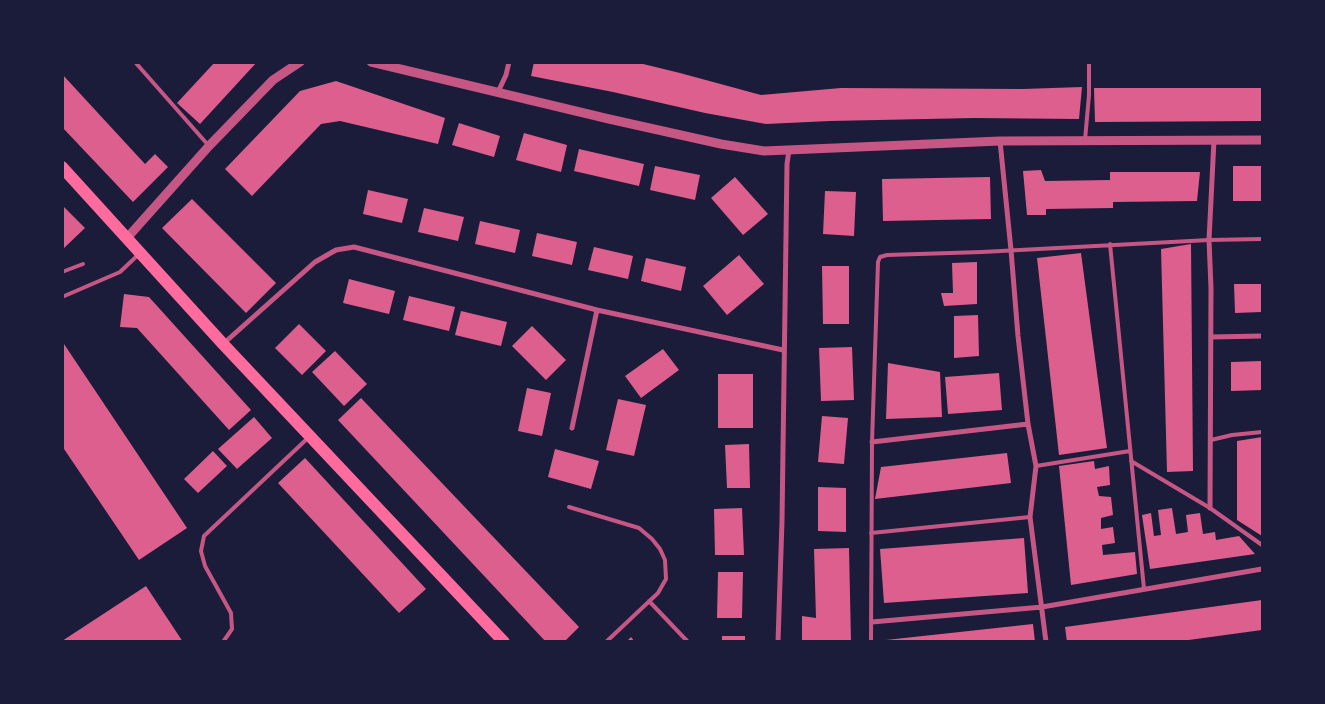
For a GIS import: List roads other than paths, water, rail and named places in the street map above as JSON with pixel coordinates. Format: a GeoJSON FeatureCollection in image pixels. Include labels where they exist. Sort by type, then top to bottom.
{"type":"FeatureCollection","features":[{"type":"Feature","properties":{"kind":"main road"},"geometry":{"type":"LineString","coordinates":[[62,167],[223,344],[504,642]]}},
{"type":"Feature","properties":{"kind":"street"},"geometry":{"type":"LineString","coordinates":[[128,238],[209,146],[273,80],[300,62]]}},
{"type":"Feature","properties":{"kind":"street"},"geometry":{"type":"LineString","coordinates":[[371,62],[721,144],[764,151],[1000,141],[1262,140]]}},
{"type":"Feature","properties":{"kind":"street"},"geometry":{"type":"LineString","coordinates":[[498,93],[506,75],[509,62]]}},
{"type":"Feature","properties":{"kind":"street"},"geometry":{"type":"LineString","coordinates":[[1210,508],[1209,404],[1211,337],[1209,240],[1214,140]]}},
{"type":"Feature","properties":{"kind":"street"},"geometry":{"type":"LineString","coordinates":[[1000,141],[1012,250],[1018,336],[1028,424],[1036,466],[1030,517],[1046,642]]}},
{"type":"Feature","properties":{"kind":"street"},"geometry":{"type":"LineString","coordinates":[[778,642],[782,521],[787,164],[789,150]]}},
{"type":"Feature","properties":{"kind":"street"},"geometry":{"type":"LineString","coordinates":[[223,344],[316,262],[336,250],[354,247],[597,310],[783,350]]}},
{"type":"Feature","properties":{"kind":"street"},"geometry":{"type":"LineString","coordinates":[[572,428],[597,310]]}},
{"type":"Feature","properties":{"kind":"street"},"geometry":{"type":"LineString","coordinates":[[1211,337],[1262,336]]}},
{"type":"Feature","properties":{"kind":"street"},"geometry":{"type":"LineString","coordinates":[[872,442],[1028,424]]}},
{"type":"Feature","properties":{"kind":"street"},"geometry":{"type":"LineString","coordinates":[[872,622],[1042,607],[1262,569]]}},
{"type":"Feature","properties":{"kind":"lane"},"geometry":{"type":"LineString","coordinates":[[135,62],[209,146]]}},
{"type":"Feature","properties":{"kind":"lane"},"geometry":{"type":"LineString","coordinates":[[1084,142],[1089,95],[1089,62]]}},
{"type":"Feature","properties":{"kind":"lane"},"geometry":{"type":"LineString","coordinates":[[871,642],[872,442],[878,262],[880,257],[887,255],[1110,244],[1262,239]]}},
{"type":"Feature","properties":{"kind":"lane"},"geometry":{"type":"LineString","coordinates":[[1110,244],[1144,589]]}},
{"type":"Feature","properties":{"kind":"lane"},"geometry":{"type":"LineString","coordinates":[[62,297],[120,272],[141,253]]}},
{"type":"Feature","properties":{"kind":"lane"},"geometry":{"type":"LineString","coordinates":[[62,272],[84,264]]}},
{"type":"Feature","properties":{"kind":"lane"},"geometry":{"type":"LineString","coordinates":[[1210,440],[1232,435],[1262,432]]}},
{"type":"Feature","properties":{"kind":"lane"},"geometry":{"type":"LineString","coordinates":[[223,642],[232,628],[231,613],[205,566],[201,551],[204,536],[310,437]]}},
{"type":"Feature","properties":{"kind":"lane"},"geometry":{"type":"LineString","coordinates":[[1036,466],[1130,451]]}},
{"type":"Feature","properties":{"kind":"lane"},"geometry":{"type":"LineString","coordinates":[[1131,461],[1210,508],[1262,545]]}},
{"type":"Feature","properties":{"kind":"lane"},"geometry":{"type":"LineString","coordinates":[[569,507],[639,528],[652,538],[665,560],[666,579],[658,593],[606,642]]}},
{"type":"Feature","properties":{"kind":"lane"},"geometry":{"type":"LineString","coordinates":[[871,533],[1030,517]]}},
{"type":"Feature","properties":{"kind":"lane"},"geometry":{"type":"LineString","coordinates":[[650,601],[688,642]]}}]}
